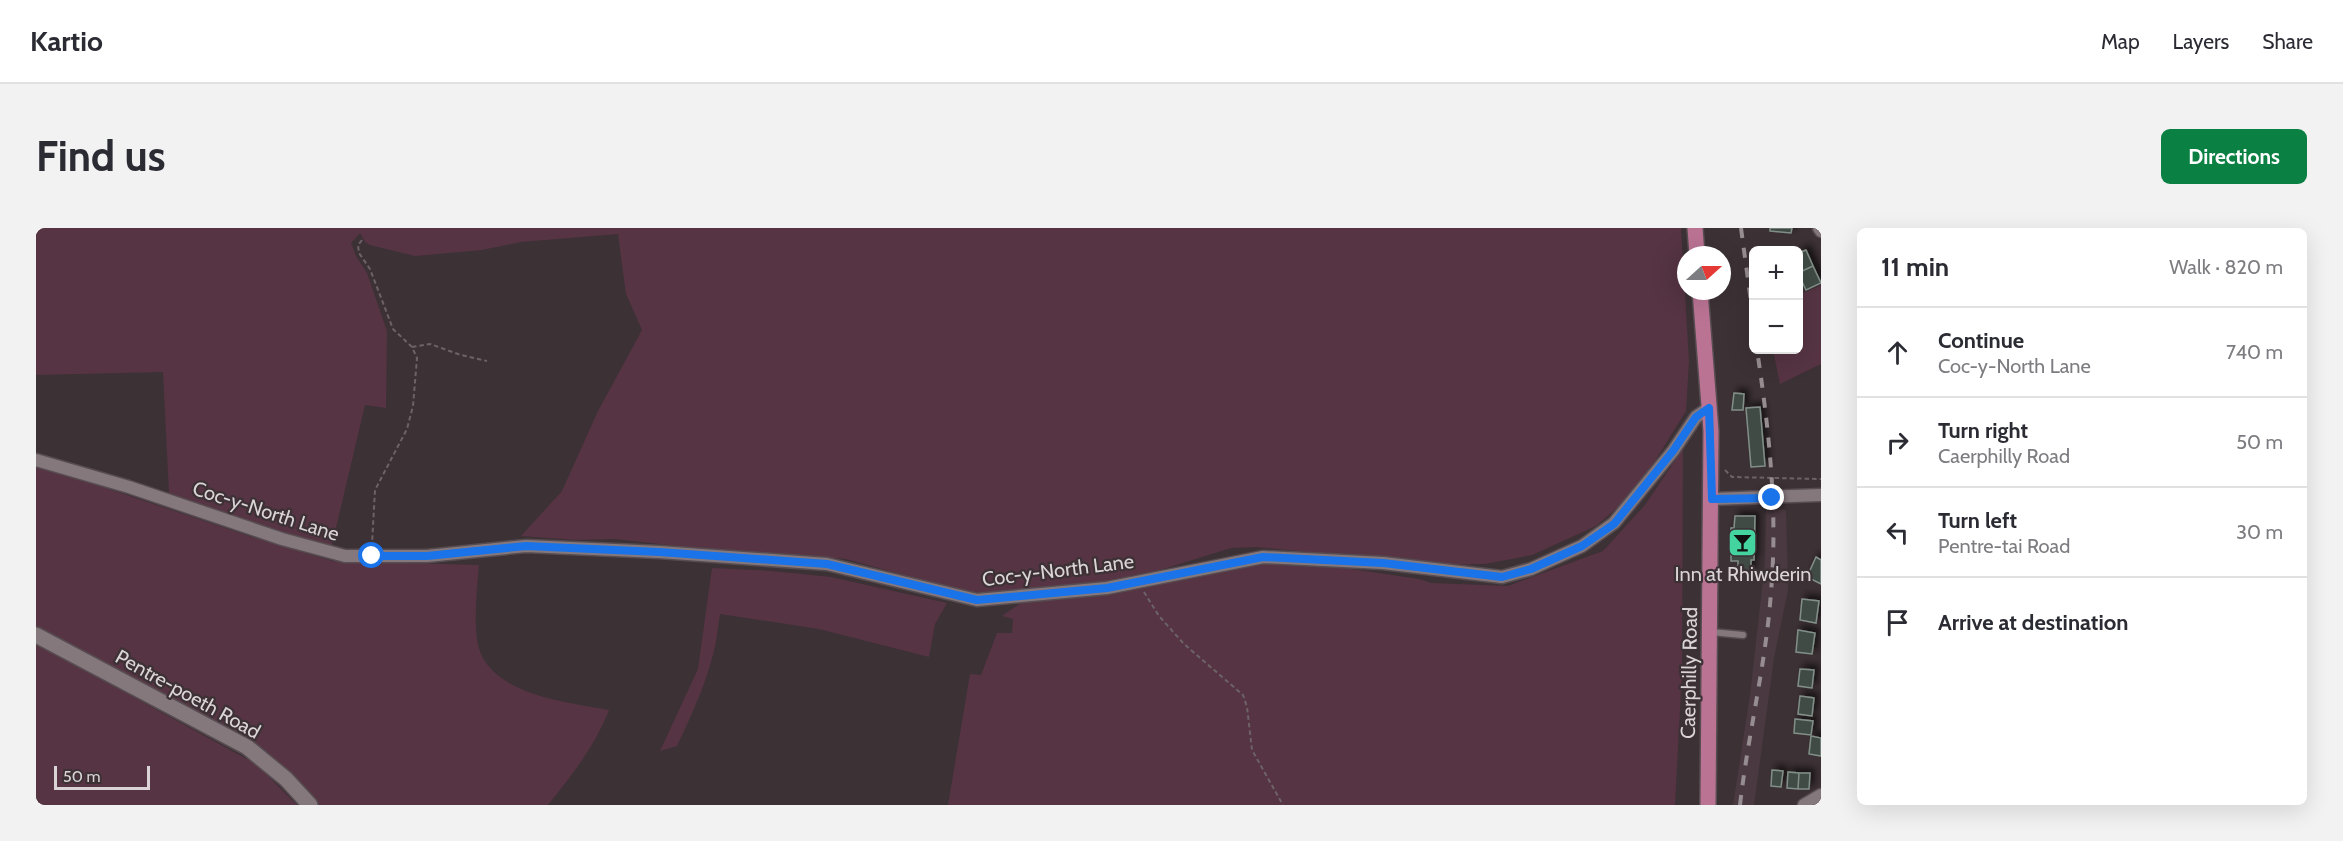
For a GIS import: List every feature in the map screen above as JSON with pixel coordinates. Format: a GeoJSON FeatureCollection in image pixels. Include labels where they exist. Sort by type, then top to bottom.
{"type":"FeatureCollection","features":[{"type":"Feature","properties":{"kind":"main road"},"geometry":{"type":"LineString","coordinates":[[1695,228],[1696,246]]}},
{"type":"Feature","properties":{"kind":"main road","name":"Caerphilly Road"},"geometry":{"type":"LineString","coordinates":[[1701,300],[1709,408],[1712,499],[1708,805]]}},
{"type":"Feature","properties":{"kind":"street","name":"Coc-y-North Lane"},"geometry":{"type":"LineString","coordinates":[[36,460],[129,487],[282,539],[345,556],[427,556],[526,546],[659,552],[827,564],[977,600],[1107,588],[1263,557],[1383,563],[1502,577],[1531,569],[1582,546],[1614,524],[1673,451],[1696,417],[1709,408]]}},
{"type":"Feature","properties":{"kind":"street"},"geometry":{"type":"LineString","coordinates":[[1712,499],[1821,495]]}},
{"type":"Feature","properties":{"kind":"street","name":"Pentre-poeth Road"},"geometry":{"type":"LineString","coordinates":[[36,635],[247,747],[286,779],[310,805]]}},
{"type":"Feature","properties":{"kind":"street"},"geometry":{"type":"LineString","coordinates":[[1804,805],[1821,795]]}},
{"type":"Feature","properties":{"kind":"lane"},"geometry":{"type":"LineString","coordinates":[[1711,632],[1743,636]]}},
{"type":"Feature","properties":{"kind":"path"},"geometry":{"type":"LineString","coordinates":[[362,240],[358,245],[359,253],[370,269],[393,329],[412,347],[417,358],[407,429],[375,490],[372,556]]}},
{"type":"Feature","properties":{"kind":"path"},"geometry":{"type":"LineString","coordinates":[[412,347],[430,344],[487,361]]}},
{"type":"Feature","properties":{"kind":"path"},"geometry":{"type":"LineString","coordinates":[[1711,452],[1732,477],[1821,479]]}},
{"type":"Feature","properties":{"kind":"path"},"geometry":{"type":"LineString","coordinates":[[1750,484],[1758,479]]}},
{"type":"Feature","properties":{"kind":"path"},"geometry":{"type":"LineString","coordinates":[[1138,581],[1159,616],[1184,644],[1243,695],[1247,708],[1252,750],[1283,805]]}},
{"type":"Feature","properties":{"kind":"shaded area"},"geometry":{"type":"Polygon","coordinates":[[[36,228],[1681,228],[1682,246],[1677,246],[1677,300],[1685,300],[1689,361],[1686,411],[1650,469],[1619,506],[1596,526],[1532,555],[1485,564],[1441,565],[1256,547],[1231,548],[1118,581],[1051,586],[980,596],[846,559],[712,550],[615,539],[577,540],[521,536],[562,491],[598,411],[642,330],[626,294],[618,234],[521,242],[482,250],[415,256],[370,245],[365,242],[360,233],[351,243],[367,273],[387,331],[386,408],[365,405],[331,549],[169,493],[163,372],[36,375],[36,228]]]}},
{"type":"Feature","properties":{"kind":"shaded area"},"geometry":{"type":"Polygon","coordinates":[[[1821,285],[1821,364],[1780,384],[1774,354],[1803,354],[1803,293],[1821,285]]]}},
{"type":"Feature","properties":{"kind":"shaded area"},"geometry":{"type":"Polygon","coordinates":[[[1683,449],[1682,671],[1675,805],[948,805],[970,674],[981,675],[997,633],[1012,633],[1013,619],[1002,616],[1024,601],[1139,588],[1258,564],[1344,568],[1419,579],[1431,583],[1508,586],[1603,551],[1645,505],[1683,449]]]}},
{"type":"Feature","properties":{"kind":"shaded area"},"geometry":{"type":"Polygon","coordinates":[[[36,467],[332,561],[479,565],[477,639],[483,658],[494,672],[510,684],[550,699],[609,710],[582,760],[548,805],[317,805],[309,794],[36,626],[36,467]]]}},
{"type":"Feature","properties":{"kind":"shaded area"},"geometry":{"type":"Polygon","coordinates":[[[1766,508],[1786,510],[1788,590],[1774,658],[1754,805],[1733,805],[1750,695],[1765,562],[1766,508]]]}},
{"type":"Feature","properties":{"kind":"shaded area"},"geometry":{"type":"Polygon","coordinates":[[[712,568],[831,577],[947,603],[935,624],[929,657],[819,629],[720,614],[711,663],[693,711],[677,746],[660,751],[698,669],[712,568]]]}},
{"type":"Feature","properties":{"kind":"shaded area"},"geometry":{"type":"Polygon","coordinates":[[[36,644],[256,764],[297,805],[36,805],[36,644]]]}},
{"type":"Feature","properties":{"kind":"building"},"geometry":{"type":"Polygon","coordinates":[[[1770,228],[1792,228],[1791,233],[1770,231],[1770,228]]]}},
{"type":"Feature","properties":{"kind":"building"},"geometry":{"type":"Polygon","coordinates":[[[1806,250],[1813,266],[1803,271],[1803,251],[1806,250]]]}},
{"type":"Feature","properties":{"kind":"building"},"geometry":{"type":"Polygon","coordinates":[[[1813,266],[1821,283],[1806,290],[1803,284],[1803,271],[1813,266]]]}},
{"type":"Feature","properties":{"kind":"building"},"geometry":{"type":"Polygon","coordinates":[[[1734,393],[1744,394],[1743,410],[1732,410],[1734,393]]]}},
{"type":"Feature","properties":{"kind":"building"},"geometry":{"type":"Polygon","coordinates":[[[1760,407],[1765,466],[1751,467],[1746,408],[1760,407]]]}},
{"type":"Feature","properties":{"kind":"building"},"geometry":{"type":"Polygon","coordinates":[[[1735,516],[1755,516],[1754,560],[1751,560],[1751,573],[1738,572],[1738,561],[1731,561],[1731,528],[1734,528],[1735,516]]]}},
{"type":"Feature","properties":{"kind":"building"},"geometry":{"type":"Polygon","coordinates":[[[1816,557],[1821,560],[1821,584],[1807,577],[1816,557]]]}},
{"type":"Feature","properties":{"kind":"building"},"geometry":{"type":"Polygon","coordinates":[[[1802,599],[1819,601],[1816,623],[1800,620],[1802,599]]]}},
{"type":"Feature","properties":{"kind":"building"},"geometry":{"type":"Polygon","coordinates":[[[1798,630],[1815,633],[1812,654],[1796,652],[1798,630]]]}},
{"type":"Feature","properties":{"kind":"building"},"geometry":{"type":"Polygon","coordinates":[[[1800,669],[1814,670],[1812,688],[1798,686],[1800,669]]]}},
{"type":"Feature","properties":{"kind":"building"},"geometry":{"type":"Polygon","coordinates":[[[1800,696],[1814,698],[1812,716],[1798,714],[1800,696]]]}},
{"type":"Feature","properties":{"kind":"building"},"geometry":{"type":"Polygon","coordinates":[[[1795,719],[1813,721],[1811,735],[1794,733],[1795,719]]]}},
{"type":"Feature","properties":{"kind":"building"},"geometry":{"type":"Polygon","coordinates":[[[1811,736],[1821,738],[1821,756],[1809,754],[1811,736]]]}},
{"type":"Feature","properties":{"kind":"building"},"geometry":{"type":"Polygon","coordinates":[[[1772,770],[1783,771],[1781,787],[1771,786],[1772,770]]]}},
{"type":"Feature","properties":{"kind":"building"},"geometry":{"type":"Polygon","coordinates":[[[1788,772],[1799,773],[1798,789],[1787,788],[1788,772]]]}},
{"type":"Feature","properties":{"kind":"building"},"geometry":{"type":"Polygon","coordinates":[[[1799,773],[1810,773],[1809,789],[1798,789],[1799,773]]]}},
{"type":"Feature","properties":{"kind":"railway"},"geometry":{"type":"LineString","coordinates":[[1741,228],[1751,300]]}},
{"type":"Feature","properties":{"kind":"railway"},"geometry":{"type":"LineString","coordinates":[[1740,805],[1769,619],[1773,562],[1771,471],[1758,354]]}},
{"type":"Feature","properties":{"kind":"place","name":"Inn at Rhiwderin"},"geometry":{"type":"Point","coordinates":[1743,543]}},
{"type":"Feature","properties":{"kind":"route"},"geometry":{"type":"LineString","coordinates":[[372,556],[427,556],[526,546],[659,552],[827,564],[977,600],[1107,588],[1263,557],[1383,563],[1502,577],[1531,569],[1582,546],[1614,524],[1673,451],[1696,417],[1709,408],[1712,431],[1712,499],[1772,498]]}}]}
